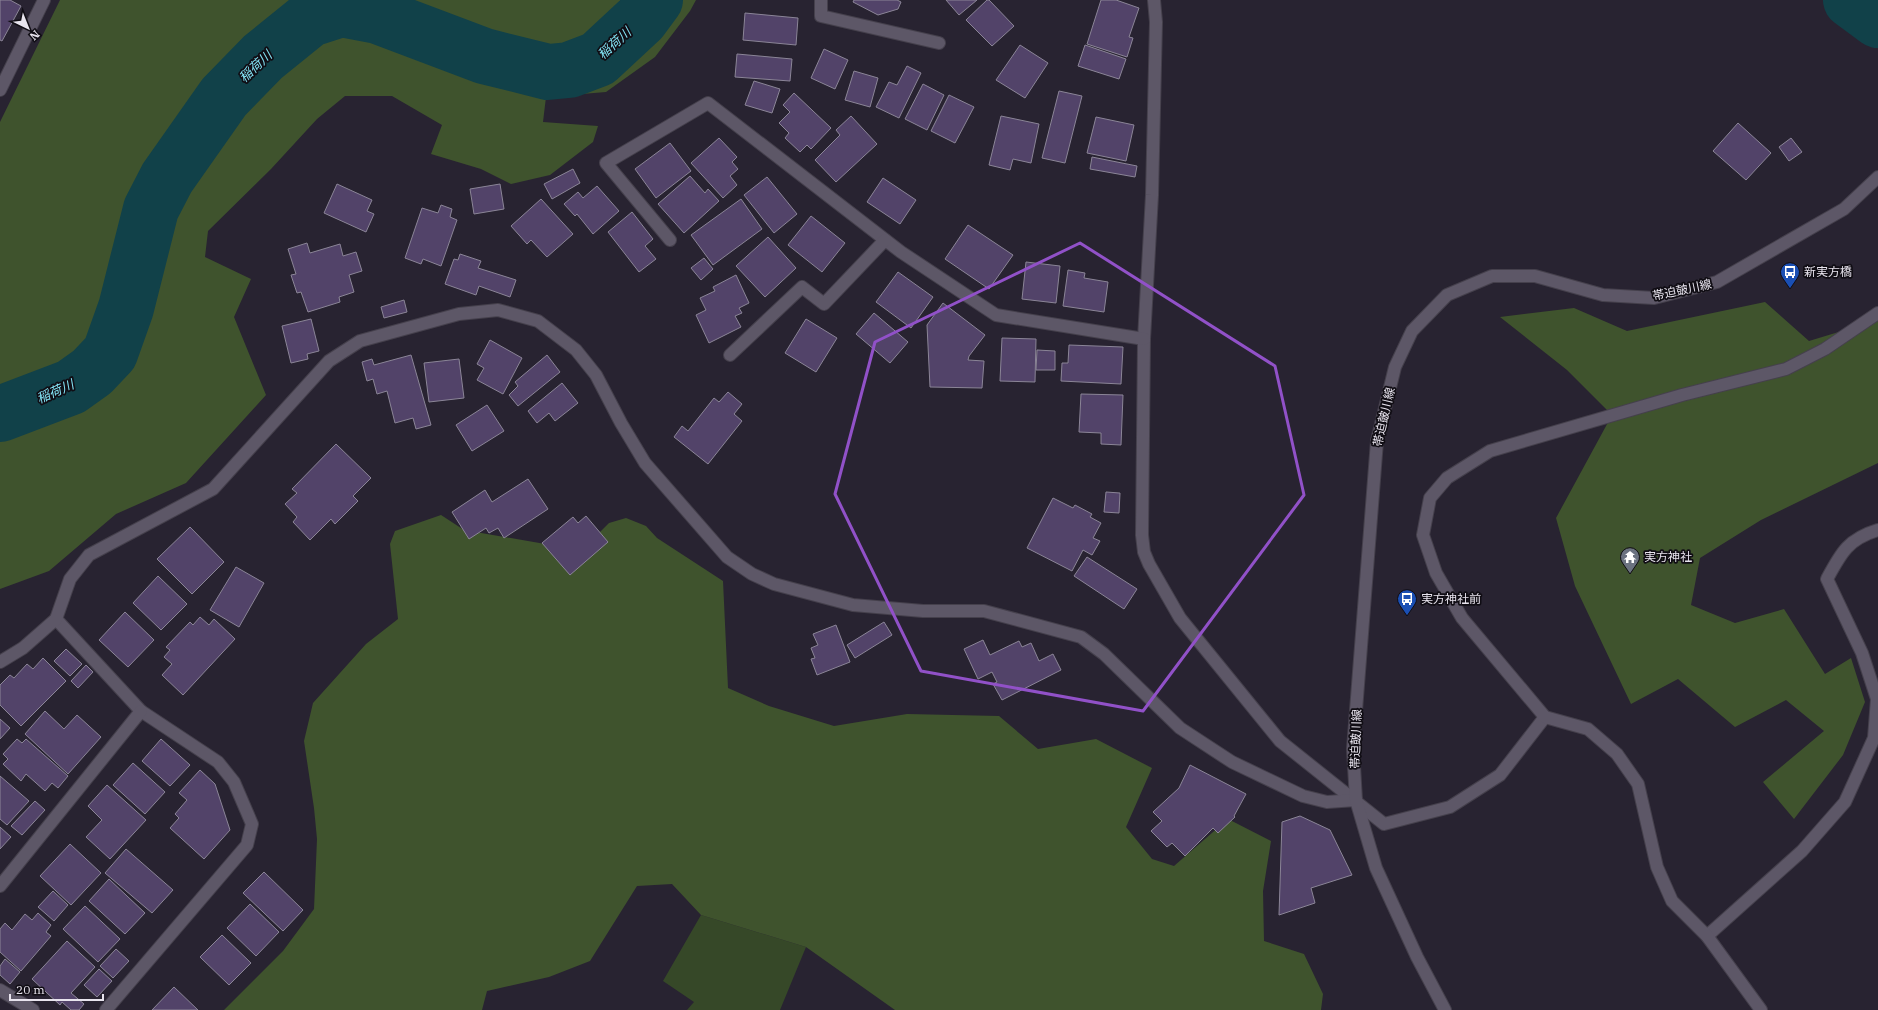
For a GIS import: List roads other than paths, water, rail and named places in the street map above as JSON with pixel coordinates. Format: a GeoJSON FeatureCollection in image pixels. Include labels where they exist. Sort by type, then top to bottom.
{"type":"FeatureCollection","features":[{"type":"Feature","properties":{"kind":"street"},"geometry":{"type":"LineString","coordinates":[[1,85],[44,0]]}},
{"type":"Feature","properties":{"kind":"street"},"geometry":{"type":"LineString","coordinates":[[821,0],[821,16],[939,43]]}},
{"type":"Feature","properties":{"kind":"street"},"geometry":{"type":"LineString","coordinates":[[1154,0],[1156,22],[1152,195],[1144,339],[1142,535],[1144,552],[1149,564],[1180,618],[1280,741],[1356,800],[1384,824],[1450,807],[1500,775],[1545,717]]}},
{"type":"Feature","properties":{"kind":"street"},"geometry":{"type":"LineString","coordinates":[[670,240],[606,163],[708,103],[901,252],[996,315],[1144,339]]}},
{"type":"Feature","properties":{"kind":"street","name":"帯迫皷川線"},"geometry":{"type":"LineString","coordinates":[[1445,1010],[1417,957],[1376,868],[1356,800],[1353,749],[1377,441],[1395,368],[1412,331],[1447,295],[1492,276],[1535,276],[1603,295],[1654,298],[1717,282],[1844,209],[1878,177]]}},
{"type":"Feature","properties":{"kind":"street"},"geometry":{"type":"LineString","coordinates":[[730,355],[802,287],[824,304],[885,240]]}},
{"type":"Feature","properties":{"kind":"street"},"geometry":{"type":"LineString","coordinates":[[0,662],[23,648],[56,619],[70,579],[89,555],[213,489],[329,361],[360,341],[459,314],[498,310],[538,321],[576,350],[596,375],[620,423],[645,463],[727,557],[752,574],[774,584],[853,605],[923,611],[984,611],[1081,637],[1104,654],[1180,728],[1232,762],[1303,796],[1327,802],[1356,800]]}},
{"type":"Feature","properties":{"kind":"street"},"geometry":{"type":"LineString","coordinates":[[1761,1010],[1707,936],[1672,901],[1657,867],[1638,784],[1617,754],[1588,729],[1545,717],[1462,618],[1436,573],[1423,535],[1430,498],[1447,478],[1490,451],[1682,396],[1786,369],[1825,349],[1878,314]]}},
{"type":"Feature","properties":{"kind":"street"},"geometry":{"type":"LineString","coordinates":[[1707,936],[1802,850],[1845,802],[1874,738],[1878,699],[1862,653],[1827,579],[1840,554],[1861,535],[1878,530]]}},
{"type":"Feature","properties":{"kind":"street"},"geometry":{"type":"LineString","coordinates":[[56,619],[141,711],[218,762],[234,782],[252,824],[247,845],[106,1010]]}},
{"type":"Feature","properties":{"kind":"street"},"geometry":{"type":"LineString","coordinates":[[0,886],[141,711]]}},
{"type":"Feature","properties":{"kind":"street"},"geometry":{"type":"LineString","coordinates":[[0,990],[32,1010]]}},
{"type":"Feature","properties":{"kind":"waterway","name":"稲荷川"},"geometry":{"type":"LineString","coordinates":[[0,414],[71,387],[92,372],[110,353],[126,308],[151,209],[167,178],[224,97],[263,57],[310,19],[341,9],[378,16],[484,56],[548,72],[569,70],[598,59],[641,19],[655,0]]}},
{"type":"Feature","properties":{"kind":"waterway","name":"稲荷川"},"geometry":{"type":"LineString","coordinates":[[1851,0],[1878,20]]}},
{"type":"Feature","properties":{"kind":"place","name":"新実方橋"},"geometry":{"type":"Point","coordinates":[1790,289]}},
{"type":"Feature","properties":{"kind":"place","name":"実方神社"},"geometry":{"type":"Point","coordinates":[1630,574]}},
{"type":"Feature","properties":{"kind":"place","name":"実方神社前"},"geometry":{"type":"Point","coordinates":[1407,616]}}]}
